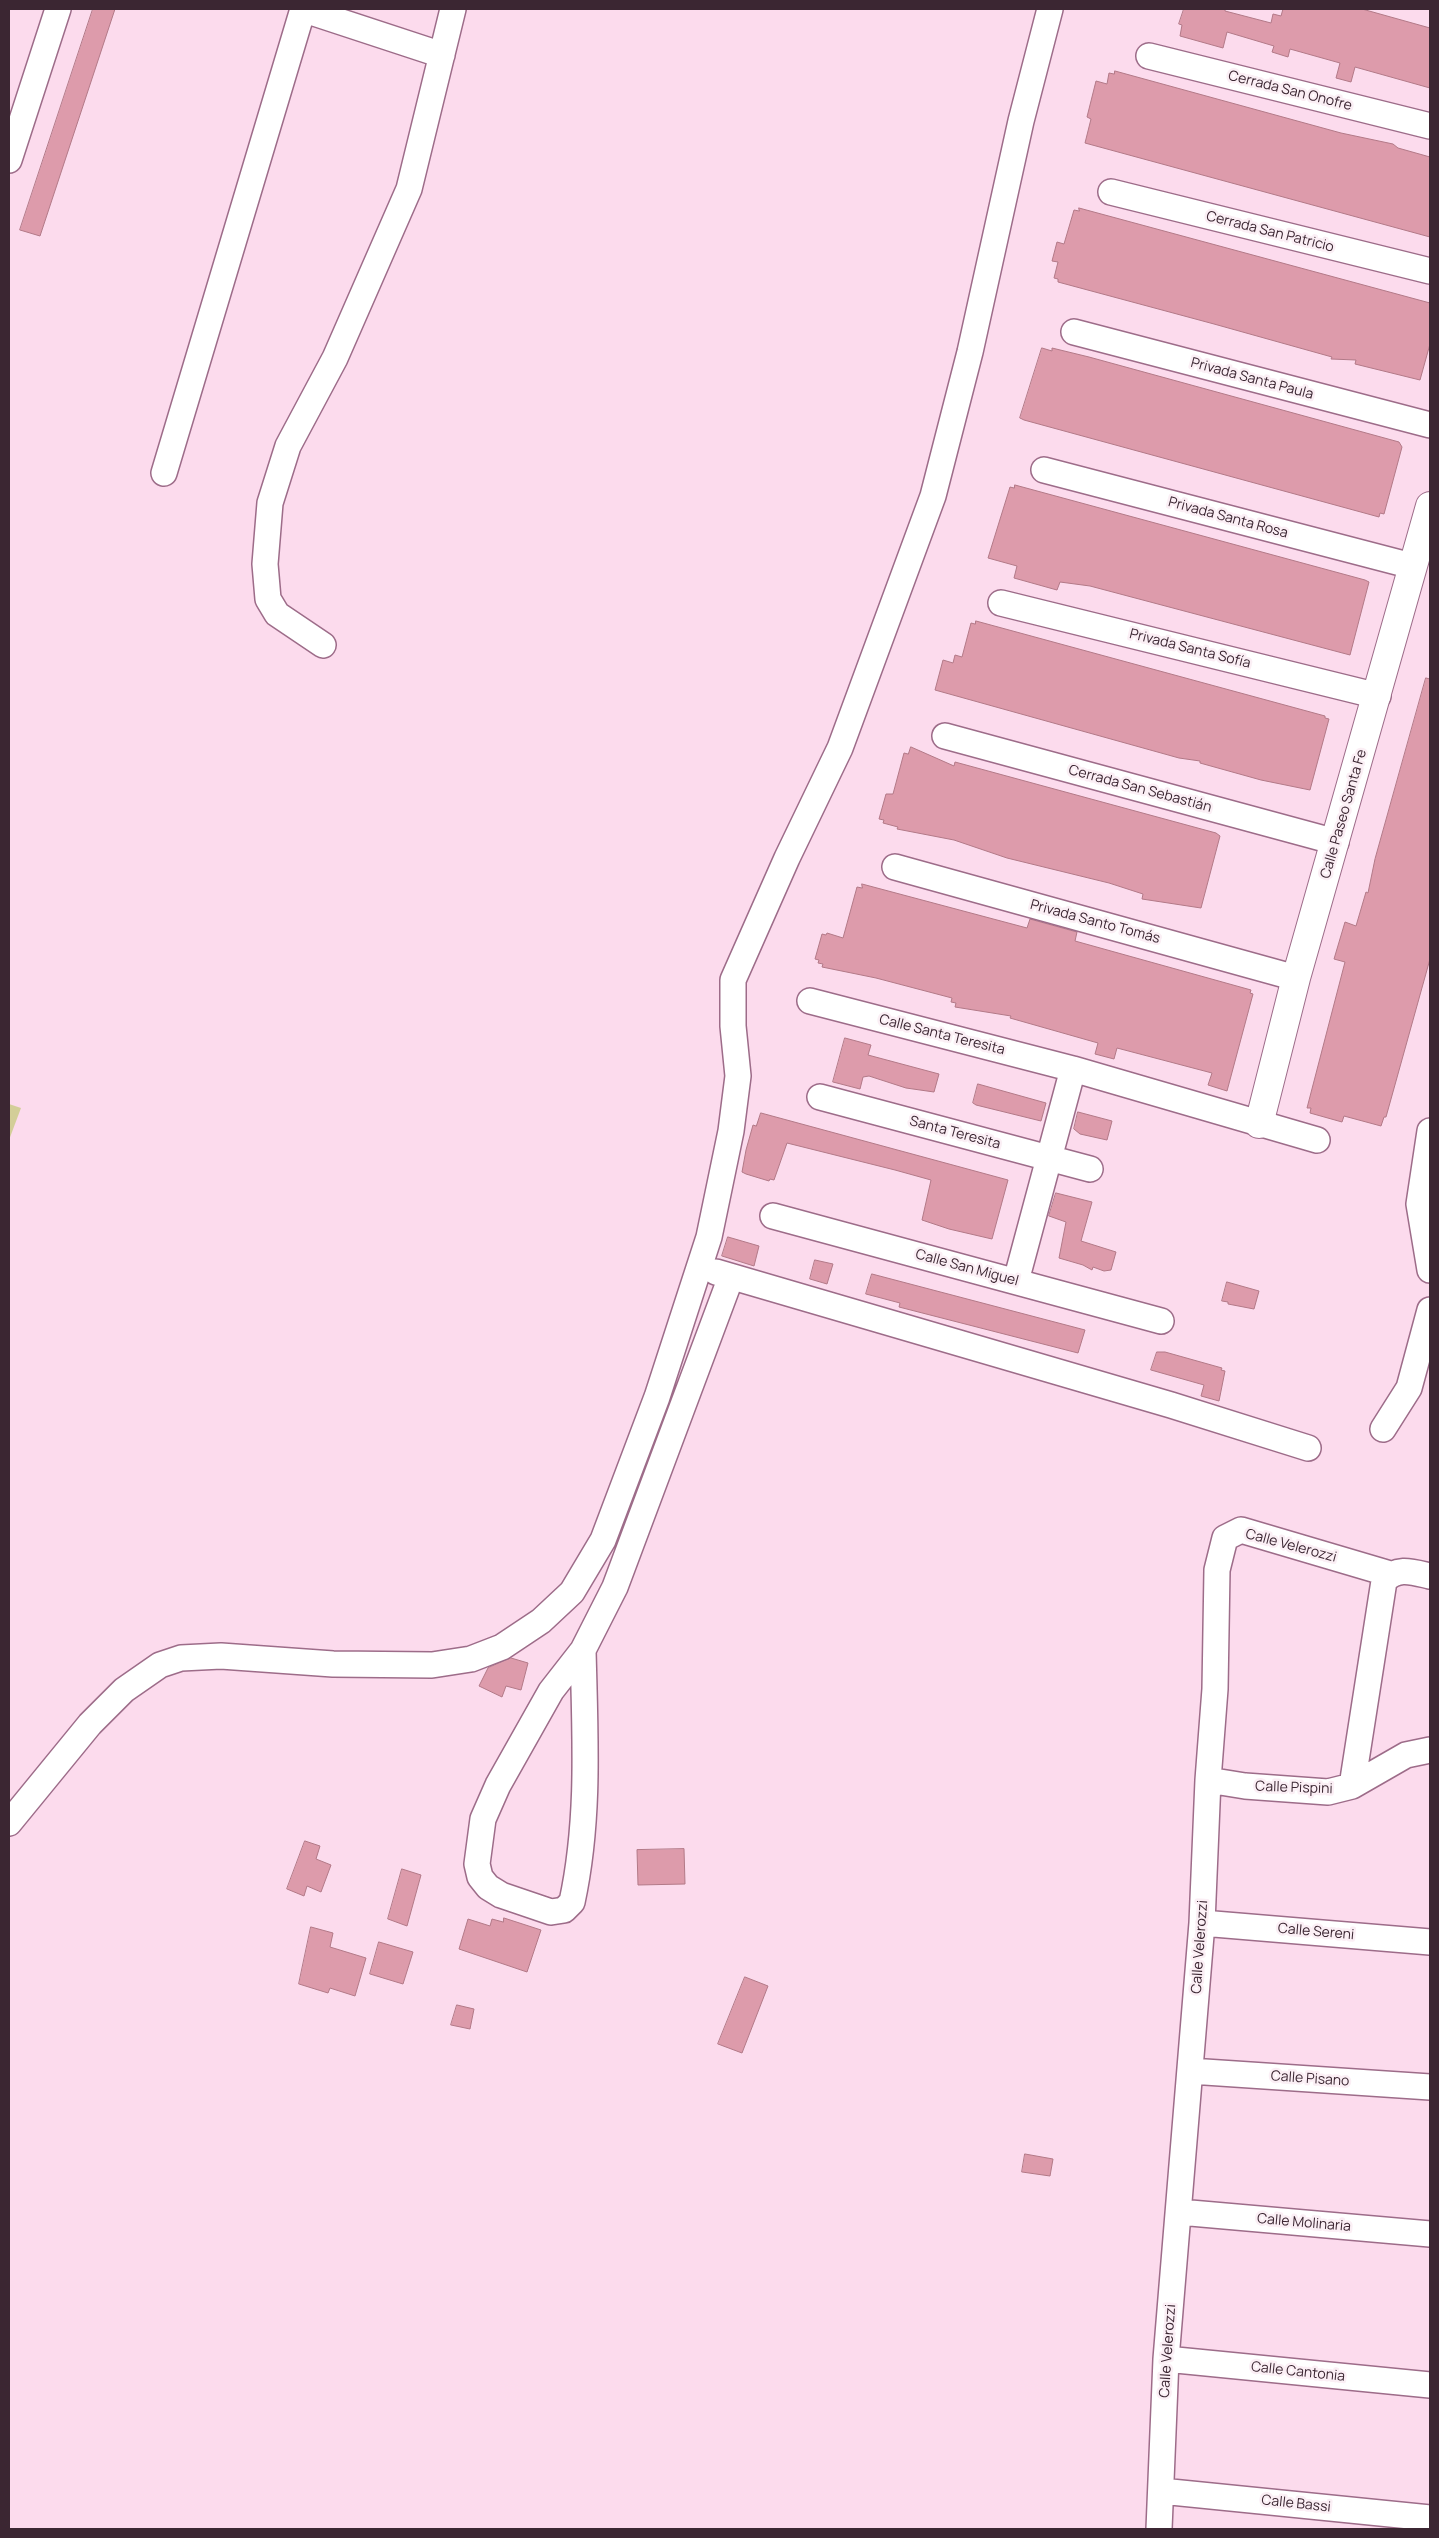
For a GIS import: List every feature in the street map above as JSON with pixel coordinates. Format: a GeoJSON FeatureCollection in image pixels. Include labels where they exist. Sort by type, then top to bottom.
{"type":"FeatureCollection","features":[{"type":"Feature","properties":{"kind":"street"},"geometry":{"type":"LineString","coordinates":[[164,473],[302,9],[442,55]]}},
{"type":"Feature","properties":{"kind":"street"},"geometry":{"type":"LineString","coordinates":[[323,645],[277,614],[268,599],[265,564],[270,503],[288,446],[336,358],[409,189],[453,9]]}},
{"type":"Feature","properties":{"kind":"street"},"geometry":{"type":"LineString","coordinates":[[9,1823],[90,1724],[124,1690],[160,1665],[181,1658],[221,1656],[332,1664],[432,1665],[471,1660],[502,1647],[541,1621],[572,1592],[603,1540],[657,1397],[709,1237],[731,1131],[738,1076],[733,1026],[733,980],[787,858],[840,748],[933,496],[970,352],[1021,122],[1050,9]]}},
{"type":"Feature","properties":{"kind":"street"},"geometry":{"type":"LineString","coordinates":[[9,160],[14,127],[54,10]]}},
{"type":"Feature","properties":{"kind":"street","name":"Cerrada San Onofre"},"geometry":{"type":"LineString","coordinates":[[1149,56],[1430,126]]}},
{"type":"Feature","properties":{"kind":"street","name":"Cerrada San Patricio"},"geometry":{"type":"LineString","coordinates":[[1111,192],[1430,271]]}},
{"type":"Feature","properties":{"kind":"street","name":"Privada Santa Paula"},"geometry":{"type":"LineString","coordinates":[[1074,332],[1430,426]]}},
{"type":"Feature","properties":{"kind":"street","name":"Privada Santa Rosa"},"geometry":{"type":"LineString","coordinates":[[1044,470],[1412,566]]}},
{"type":"Feature","properties":{"kind":"street","name":"Calle Paseo Santa Fe"},"geometry":{"type":"LineString","coordinates":[[1259,1124],[1296,978],[1378,696],[1412,566],[1430,506]]}},
{"type":"Feature","properties":{"kind":"street","name":"Privada Santa Sofía"},"geometry":{"type":"LineString","coordinates":[[1002,603],[1378,696]]}},
{"type":"Feature","properties":{"kind":"street","name":"Cerrada San Sebastián"},"geometry":{"type":"LineString","coordinates":[[945,736],[1336,842]]}},
{"type":"Feature","properties":{"kind":"street","name":"Privada Santo Tomás"},"geometry":{"type":"LineString","coordinates":[[894,866],[1296,978]]}},
{"type":"Feature","properties":{"kind":"street","name":"Calle Santa Teresita"},"geometry":{"type":"LineString","coordinates":[[810,1001],[1073,1069],[1317,1140]]}},
{"type":"Feature","properties":{"kind":"street"},"geometry":{"type":"LineString","coordinates":[[1016,1280],[1073,1069]]}},
{"type":"Feature","properties":{"kind":"street","name":"Santa Teresita"},"geometry":{"type":"LineString","coordinates":[[820,1096],[1090,1169]]}},
{"type":"Feature","properties":{"kind":"street"},"geometry":{"type":"LineString","coordinates":[[1430,1137],[1419,1204],[1430,1270]]}},
{"type":"Feature","properties":{"kind":"street","name":"Calle San Miguel"},"geometry":{"type":"LineString","coordinates":[[773,1216],[1016,1280],[1161,1321]]}},
{"type":"Feature","properties":{"kind":"street"},"geometry":{"type":"LineString","coordinates":[[699,1267],[1171,1405],[1308,1448]]}},
{"type":"Feature","properties":{"kind":"street"},"geometry":{"type":"LineString","coordinates":[[583,1650],[586,1788],[583,1836],[572,1902],[564,1910],[551,1912],[501,1894],[488,1887],[480,1877],[477,1864],[483,1819],[498,1785],[551,1691],[583,1650],[615,1587],[731,1277]]}},
{"type":"Feature","properties":{"kind":"street"},"geometry":{"type":"LineString","coordinates":[[1382,1429],[1409,1388],[1430,1310]]}},
{"type":"Feature","properties":{"kind":"street","name":"Calle Velerozzi"},"geometry":{"type":"LineString","coordinates":[[1158,2529],[1166,2359],[1202,1923],[1208,1780],[1215,1688],[1217,1570],[1225,1538],[1241,1530],[1390,1574],[1400,1570],[1430,1576]]}},
{"type":"Feature","properties":{"kind":"street"},"geometry":{"type":"LineString","coordinates":[[1352,1786],[1381,1588],[1390,1574]]}},
{"type":"Feature","properties":{"kind":"street","name":"Calle Pispini"},"geometry":{"type":"LineString","coordinates":[[1208,1780],[1244,1786],[1328,1792],[1352,1786],[1406,1755],[1430,1750]]}},
{"type":"Feature","properties":{"kind":"street","name":"Calle Sereni"},"geometry":{"type":"LineString","coordinates":[[1202,1923],[1430,1942]]}},
{"type":"Feature","properties":{"kind":"street","name":"Calle Pisano"},"geometry":{"type":"LineString","coordinates":[[1190,2071],[1430,2087]]}},
{"type":"Feature","properties":{"kind":"street","name":"Calle Molinaria"},"geometry":{"type":"LineString","coordinates":[[1179,2212],[1430,2234]]}},
{"type":"Feature","properties":{"kind":"street","name":"Calle Cantonia"},"geometry":{"type":"LineString","coordinates":[[1166,2359],[1430,2385]]}},
{"type":"Feature","properties":{"kind":"street","name":"Calle Bassi"},"geometry":{"type":"LineString","coordinates":[[1161,2491],[1430,2518]]}},
{"type":"Feature","properties":{"kind":"shaded area"},"geometry":{"type":"Polygon","coordinates":[[[9,1104],[21,1108],[9,1140],[9,1104]]]}},
{"type":"Feature","properties":{"kind":"building"},"geometry":{"type":"Polygon","coordinates":[[[93,9],[115,9],[40,236],[20,230],[93,9]]]}},
{"type":"Feature","properties":{"kind":"building"},"geometry":{"type":"Polygon","coordinates":[[[1184,9],[1225,9],[1225,11],[1271,23],[1273,14],[1281,16],[1283,9],[1362,9],[1430,28],[1430,88],[1355,67],[1351,82],[1336,78],[1340,63],[1290,49],[1288,57],[1272,52],[1274,46],[1227,32],[1223,48],[1180,36],[1182,25],[1179,24],[1184,9]]]}},
{"type":"Feature","properties":{"kind":"building"},"geometry":{"type":"Polygon","coordinates":[[[1115,71],[1341,133],[1393,144],[1398,148],[1430,157],[1430,237],[1085,143],[1091,119],[1087,117],[1096,81],[1107,84],[1109,73],[1114,74],[1115,71]]]}},
{"type":"Feature","properties":{"kind":"building"},"geometry":{"type":"Polygon","coordinates":[[[1079,208],[1430,303],[1430,344],[1420,380],[1355,364],[1356,360],[1331,359],[1332,357],[1058,282],[1058,279],[1054,278],[1058,262],[1052,261],[1057,242],[1064,244],[1074,210],[1079,211],[1079,208]]]}},
{"type":"Feature","properties":{"kind":"building"},"geometry":{"type":"Polygon","coordinates":[[[1042,348],[1052,351],[1052,348],[1089,357],[1399,442],[1402,447],[1384,514],[1380,513],[1379,517],[1024,420],[1020,418],[1042,348]]]}},
{"type":"Feature","properties":{"kind":"building"},"geometry":{"type":"Polygon","coordinates":[[[1015,485],[1369,582],[1350,655],[1090,586],[1060,582],[1057,590],[1014,578],[1017,566],[988,558],[1010,487],[1014,488],[1015,485]]]}},
{"type":"Feature","properties":{"kind":"building"},"geometry":{"type":"Polygon","coordinates":[[[976,621],[1325,716],[1325,718],[1329,719],[1310,790],[1261,780],[1200,763],[1200,761],[1179,758],[935,690],[943,660],[953,663],[955,655],[962,657],[971,623],[975,624],[976,621]]]}},
{"type":"Feature","properties":{"kind":"building"},"geometry":{"type":"Polygon","coordinates":[[[1426,678],[1430,679],[1430,959],[1386,1117],[1384,1117],[1381,1126],[1344,1116],[1342,1122],[1310,1113],[1311,1108],[1307,1108],[1345,962],[1334,959],[1345,922],[1356,926],[1366,892],[1368,893],[1375,859],[1426,678]]]}},
{"type":"Feature","properties":{"kind":"building"},"geometry":{"type":"Polygon","coordinates":[[[911,747],[954,766],[955,762],[1216,833],[1220,836],[1201,908],[1142,899],[1143,894],[1109,883],[1007,858],[954,840],[897,829],[898,827],[883,823],[884,820],[879,819],[886,794],[893,794],[904,753],[908,754],[911,747]]]}},
{"type":"Feature","properties":{"kind":"building"},"geometry":{"type":"Polygon","coordinates":[[[862,884],[1027,928],[1030,919],[1077,932],[1075,941],[1251,990],[1250,993],[1253,994],[1227,1091],[1208,1085],[1212,1073],[1117,1048],[1114,1059],[1095,1054],[1098,1043],[1010,1018],[1011,1016],[955,1007],[956,1003],[951,1002],[952,998],[876,978],[822,967],[823,964],[818,963],[819,960],[815,959],[822,934],[826,935],[827,933],[843,938],[857,887],[862,888],[862,884]]]}},
{"type":"Feature","properties":{"kind":"building"},"geometry":{"type":"Polygon","coordinates":[[[845,1038],[871,1045],[868,1055],[939,1074],[934,1092],[906,1088],[869,1076],[863,1077],[860,1089],[833,1082],[845,1038]]]}},
{"type":"Feature","properties":{"kind":"building"},"geometry":{"type":"Polygon","coordinates":[[[978,1084],[1046,1103],[1041,1121],[976,1105],[973,1103],[978,1084]]]}},
{"type":"Feature","properties":{"kind":"building"},"geometry":{"type":"Polygon","coordinates":[[[1078,1112],[1112,1121],[1107,1140],[1080,1134],[1074,1129],[1078,1112]]]}},
{"type":"Feature","properties":{"kind":"building"},"geometry":{"type":"Polygon","coordinates":[[[761,1113],[1008,1180],[992,1239],[949,1229],[922,1220],[931,1180],[895,1170],[787,1143],[774,1180],[770,1179],[769,1181],[742,1172],[753,1125],[756,1126],[761,1113]]]}},
{"type":"Feature","properties":{"kind":"building"},"geometry":{"type":"Polygon","coordinates":[[[1056,1193],[1092,1202],[1081,1241],[1116,1252],[1111,1270],[1104,1271],[1093,1267],[1092,1270],[1083,1265],[1059,1258],[1066,1222],[1049,1216],[1056,1193]]]}},
{"type":"Feature","properties":{"kind":"building"},"geometry":{"type":"Polygon","coordinates":[[[728,1237],[759,1246],[754,1266],[722,1256],[728,1237]]]}},
{"type":"Feature","properties":{"kind":"building"},"geometry":{"type":"Polygon","coordinates":[[[815,1260],[833,1264],[827,1284],[810,1279],[815,1260]]]}},
{"type":"Feature","properties":{"kind":"building"},"geometry":{"type":"Polygon","coordinates":[[[872,1274],[1085,1330],[1078,1353],[899,1307],[900,1303],[866,1294],[872,1274]]]}},
{"type":"Feature","properties":{"kind":"building"},"geometry":{"type":"Polygon","coordinates":[[[1227,1282],[1259,1291],[1254,1309],[1222,1301],[1227,1282]]]}},
{"type":"Feature","properties":{"kind":"building"},"geometry":{"type":"Polygon","coordinates":[[[1157,1352],[1165,1352],[1222,1368],[1221,1370],[1225,1371],[1219,1401],[1201,1396],[1204,1385],[1151,1370],[1157,1352]]]}},
{"type":"Feature","properties":{"kind":"building"},"geometry":{"type":"Polygon","coordinates":[[[511,1658],[528,1663],[521,1690],[506,1686],[502,1697],[479,1686],[488,1668],[511,1658]]]}},
{"type":"Feature","properties":{"kind":"building"},"geometry":{"type":"Polygon","coordinates":[[[305,1841],[320,1846],[316,1859],[331,1865],[321,1892],[307,1886],[304,1896],[287,1889],[305,1841]]]}},
{"type":"Feature","properties":{"kind":"building"},"geometry":{"type":"Polygon","coordinates":[[[684,1849],[685,1884],[638,1885],[637,1850],[684,1849]]]}},
{"type":"Feature","properties":{"kind":"building"},"geometry":{"type":"Polygon","coordinates":[[[402,1869],[421,1875],[407,1926],[388,1919],[402,1869]]]}},
{"type":"Feature","properties":{"kind":"building"},"geometry":{"type":"Polygon","coordinates":[[[504,1918],[541,1930],[527,1972],[459,1949],[468,1919],[490,1926],[492,1919],[503,1922],[504,1918]]]}},
{"type":"Feature","properties":{"kind":"building"},"geometry":{"type":"Polygon","coordinates":[[[311,1927],[333,1933],[330,1947],[366,1958],[355,1996],[330,1988],[328,1993],[299,1984],[311,1927]]]}},
{"type":"Feature","properties":{"kind":"building"},"geometry":{"type":"Polygon","coordinates":[[[379,1942],[413,1952],[403,1984],[370,1974],[379,1942]]]}},
{"type":"Feature","properties":{"kind":"building"},"geometry":{"type":"Polygon","coordinates":[[[745,1977],[768,1986],[742,2053],[718,2044],[745,1977]]]}},
{"type":"Feature","properties":{"kind":"building"},"geometry":{"type":"Polygon","coordinates":[[[457,2005],[474,2009],[470,2029],[451,2025],[457,2005]]]}},
{"type":"Feature","properties":{"kind":"building"},"geometry":{"type":"Polygon","coordinates":[[[1025,2154],[1053,2159],[1050,2176],[1022,2172],[1025,2154]]]}}]}
